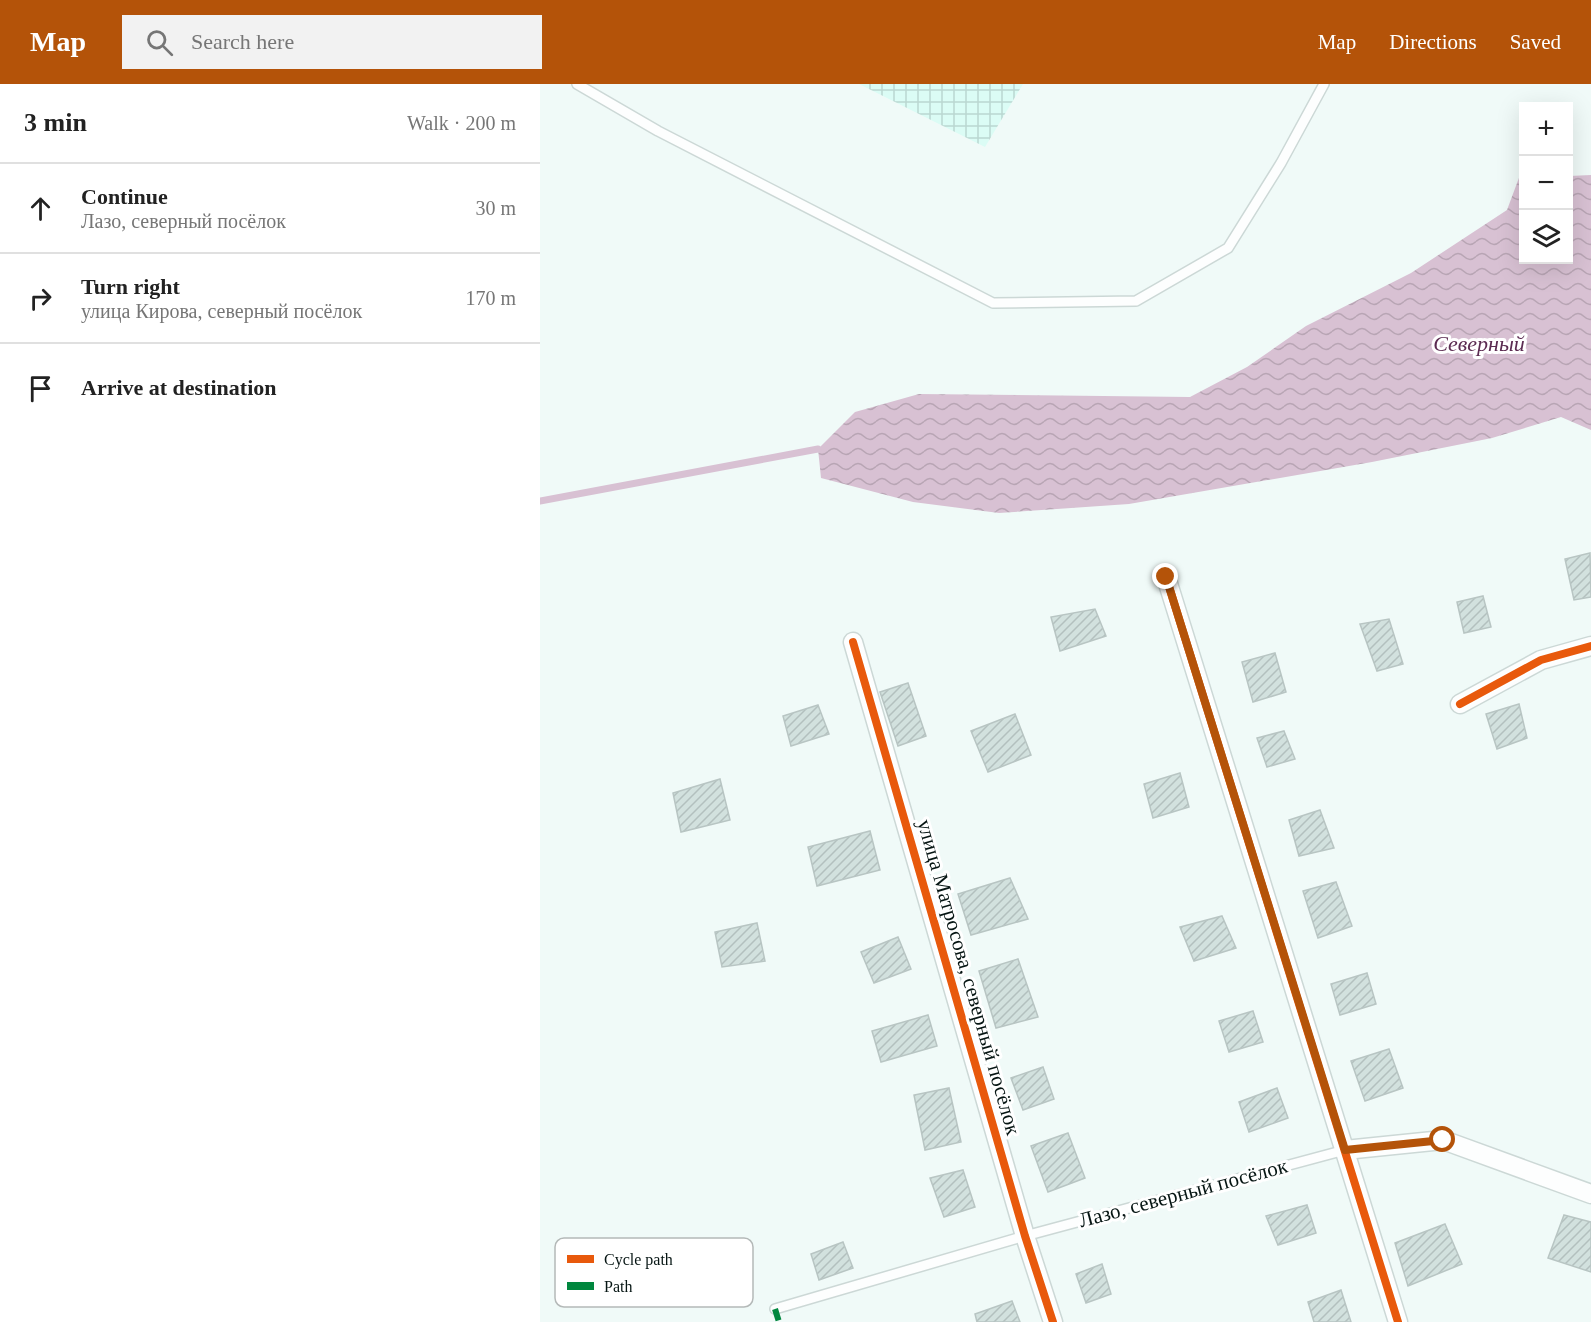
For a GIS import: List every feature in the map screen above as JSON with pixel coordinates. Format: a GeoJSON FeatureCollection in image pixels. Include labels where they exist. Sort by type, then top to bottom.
{"type":"FeatureCollection","features":[{"type":"Feature","properties":{"kind":"street"},"geometry":{"type":"LineString","coordinates":[[1166,577],[1398,1322]]}},
{"type":"Feature","properties":{"kind":"street","name":"улица Матросова, северный посёлок"},"geometry":{"type":"LineString","coordinates":[[853,642],[1025,1236],[1053,1322]]}},
{"type":"Feature","properties":{"kind":"street"},"geometry":{"type":"LineString","coordinates":[[1460,704],[1541,660],[1591,646]]}},
{"type":"Feature","properties":{"kind":"street","name":"Лазо, северный посёлок"},"geometry":{"type":"LineString","coordinates":[[1345,1150],[1443,1140],[1591,1194]]}},
{"type":"Feature","properties":{"kind":"lane"},"geometry":{"type":"LineString","coordinates":[[577,84],[658,131],[993,303],[1136,301],[1228,248],[1281,163],[1324,84]]}},
{"type":"Feature","properties":{"kind":"lane","name":"Лазо, северный посёлок"},"geometry":{"type":"LineString","coordinates":[[775,1310],[1025,1236],[1345,1150]]}},
{"type":"Feature","properties":{"kind":"shaded area"},"geometry":{"type":"Polygon","coordinates":[[[859,84],[1023,84],[985,147],[859,84]]]}},
{"type":"Feature","properties":{"kind":"water","name":"Северный"},"geometry":{"type":"Polygon","coordinates":[[[1591,175],[1591,430],[1561,417],[1492,438],[1372,462],[1129,504],[999,513],[913,502],[821,478],[818,449],[855,412],[919,394],[1190,397],[1247,367],[1306,326],[1411,273],[1507,210],[1519,178],[1519,264],[1573,264],[1573,176],[1591,175]]]}},
{"type":"Feature","properties":{"kind":"building"},"geometry":{"type":"Polygon","coordinates":[[[1590,553],[1591,597],[1574,600],[1565,559],[1590,553]]]}},
{"type":"Feature","properties":{"kind":"building"},"geometry":{"type":"Polygon","coordinates":[[[1483,596],[1491,627],[1464,633],[1457,602],[1483,596]]]}},
{"type":"Feature","properties":{"kind":"building"},"geometry":{"type":"Polygon","coordinates":[[[1095,609],[1106,636],[1060,651],[1051,617],[1095,609]]]}},
{"type":"Feature","properties":{"kind":"building"},"geometry":{"type":"Polygon","coordinates":[[[1389,619],[1403,664],[1377,671],[1360,624],[1389,619]]]}},
{"type":"Feature","properties":{"kind":"building"},"geometry":{"type":"Polygon","coordinates":[[[1275,653],[1286,692],[1253,702],[1242,662],[1275,653]]]}},
{"type":"Feature","properties":{"kind":"building"},"geometry":{"type":"Polygon","coordinates":[[[908,683],[926,736],[898,746],[880,692],[908,683]]]}},
{"type":"Feature","properties":{"kind":"building"},"geometry":{"type":"Polygon","coordinates":[[[1519,704],[1527,738],[1497,749],[1486,714],[1519,704]]]}},
{"type":"Feature","properties":{"kind":"building"},"geometry":{"type":"Polygon","coordinates":[[[818,705],[829,734],[791,746],[783,716],[818,705]]]}},
{"type":"Feature","properties":{"kind":"building"},"geometry":{"type":"Polygon","coordinates":[[[1015,714],[1031,755],[988,772],[971,731],[1015,714]]]}},
{"type":"Feature","properties":{"kind":"building"},"geometry":{"type":"Polygon","coordinates":[[[1284,731],[1295,759],[1267,767],[1257,738],[1284,731]]]}},
{"type":"Feature","properties":{"kind":"building"},"geometry":{"type":"Polygon","coordinates":[[[1180,773],[1189,807],[1153,818],[1144,784],[1180,773]]]}},
{"type":"Feature","properties":{"kind":"building"},"geometry":{"type":"Polygon","coordinates":[[[720,779],[730,820],[681,832],[673,793],[720,779]]]}},
{"type":"Feature","properties":{"kind":"building"},"geometry":{"type":"Polygon","coordinates":[[[1320,810],[1334,848],[1299,856],[1289,820],[1320,810]]]}},
{"type":"Feature","properties":{"kind":"building"},"geometry":{"type":"Polygon","coordinates":[[[870,831],[880,870],[817,886],[808,847],[870,831]]]}},
{"type":"Feature","properties":{"kind":"building"},"geometry":{"type":"Polygon","coordinates":[[[1010,878],[1028,919],[971,935],[958,894],[1010,878]]]}},
{"type":"Feature","properties":{"kind":"building"},"geometry":{"type":"Polygon","coordinates":[[[1336,882],[1352,926],[1318,938],[1303,891],[1336,882]]]}},
{"type":"Feature","properties":{"kind":"building"},"geometry":{"type":"Polygon","coordinates":[[[1222,916],[1236,948],[1194,961],[1180,927],[1222,916]]]}},
{"type":"Feature","properties":{"kind":"building"},"geometry":{"type":"Polygon","coordinates":[[[757,923],[765,961],[722,967],[715,932],[757,923]]]}},
{"type":"Feature","properties":{"kind":"building"},"geometry":{"type":"Polygon","coordinates":[[[898,937],[911,969],[874,983],[861,952],[898,937]]]}},
{"type":"Feature","properties":{"kind":"building"},"geometry":{"type":"Polygon","coordinates":[[[1018,959],[1038,1017],[996,1028],[979,971],[1018,959]]]}},
{"type":"Feature","properties":{"kind":"building"},"geometry":{"type":"Polygon","coordinates":[[[1367,973],[1376,1004],[1340,1015],[1331,984],[1367,973]]]}},
{"type":"Feature","properties":{"kind":"building"},"geometry":{"type":"Polygon","coordinates":[[[1253,1011],[1263,1042],[1229,1052],[1219,1021],[1253,1011]]]}},
{"type":"Feature","properties":{"kind":"building"},"geometry":{"type":"Polygon","coordinates":[[[928,1015],[937,1046],[881,1062],[872,1031],[928,1015]]]}},
{"type":"Feature","properties":{"kind":"building"},"geometry":{"type":"Polygon","coordinates":[[[1389,1049],[1403,1088],[1365,1101],[1351,1061],[1389,1049]]]}},
{"type":"Feature","properties":{"kind":"building"},"geometry":{"type":"Polygon","coordinates":[[[1043,1067],[1054,1099],[1023,1110],[1011,1078],[1043,1067]]]}},
{"type":"Feature","properties":{"kind":"building"},"geometry":{"type":"Polygon","coordinates":[[[949,1088],[961,1142],[925,1150],[914,1095],[949,1088]]]}},
{"type":"Feature","properties":{"kind":"building"},"geometry":{"type":"Polygon","coordinates":[[[1277,1088],[1288,1118],[1249,1132],[1239,1102],[1277,1088]]]}},
{"type":"Feature","properties":{"kind":"building"},"geometry":{"type":"Polygon","coordinates":[[[1068,1133],[1085,1178],[1048,1192],[1031,1146],[1068,1133]]]}},
{"type":"Feature","properties":{"kind":"building"},"geometry":{"type":"Polygon","coordinates":[[[963,1170],[975,1207],[944,1217],[930,1178],[963,1170]]]}},
{"type":"Feature","properties":{"kind":"building"},"geometry":{"type":"Polygon","coordinates":[[[1307,1205],[1316,1233],[1278,1245],[1266,1216],[1307,1205]]]}},
{"type":"Feature","properties":{"kind":"building"},"geometry":{"type":"Polygon","coordinates":[[[1564,1215],[1591,1222],[1591,1272],[1548,1258],[1564,1215]]]}},
{"type":"Feature","properties":{"kind":"building"},"geometry":{"type":"Polygon","coordinates":[[[1445,1224],[1462,1264],[1408,1286],[1395,1243],[1445,1224]]]}},
{"type":"Feature","properties":{"kind":"building"},"geometry":{"type":"Polygon","coordinates":[[[843,1242],[853,1268],[819,1280],[811,1254],[843,1242]]]}},
{"type":"Feature","properties":{"kind":"building"},"geometry":{"type":"Polygon","coordinates":[[[1102,1264],[1111,1294],[1086,1303],[1076,1274],[1102,1264]]]}},
{"type":"Feature","properties":{"kind":"building"},"geometry":{"type":"Polygon","coordinates":[[[1341,1290],[1351,1322],[1314,1322],[1308,1302],[1341,1290]]]}},
{"type":"Feature","properties":{"kind":"building"},"geometry":{"type":"Polygon","coordinates":[[[1012,1301],[1020,1322],[977,1322],[975,1314],[1012,1301]]]}},
{"type":"Feature","properties":{"kind":"waterway"},"geometry":{"type":"LineString","coordinates":[[540,501],[818,449]]}},
{"type":"Feature","properties":{"kind":"marked path"},"geometry":{"type":"LineString","coordinates":[[775,1309],[779,1322]]}},
{"type":"Feature","properties":{"kind":"cycle path"},"geometry":{"type":"LineString","coordinates":[[1166,577],[1398,1322]]}},
{"type":"Feature","properties":{"kind":"cycle path"},"geometry":{"type":"LineString","coordinates":[[853,642],[1025,1236],[1053,1322]]}},
{"type":"Feature","properties":{"kind":"cycle path"},"geometry":{"type":"LineString","coordinates":[[1460,704],[1541,660],[1591,646]]}},
{"type":"Feature","properties":{"kind":"route"},"geometry":{"type":"LineString","coordinates":[[1166,577],[1345,1150],[1443,1140]]}}]}
